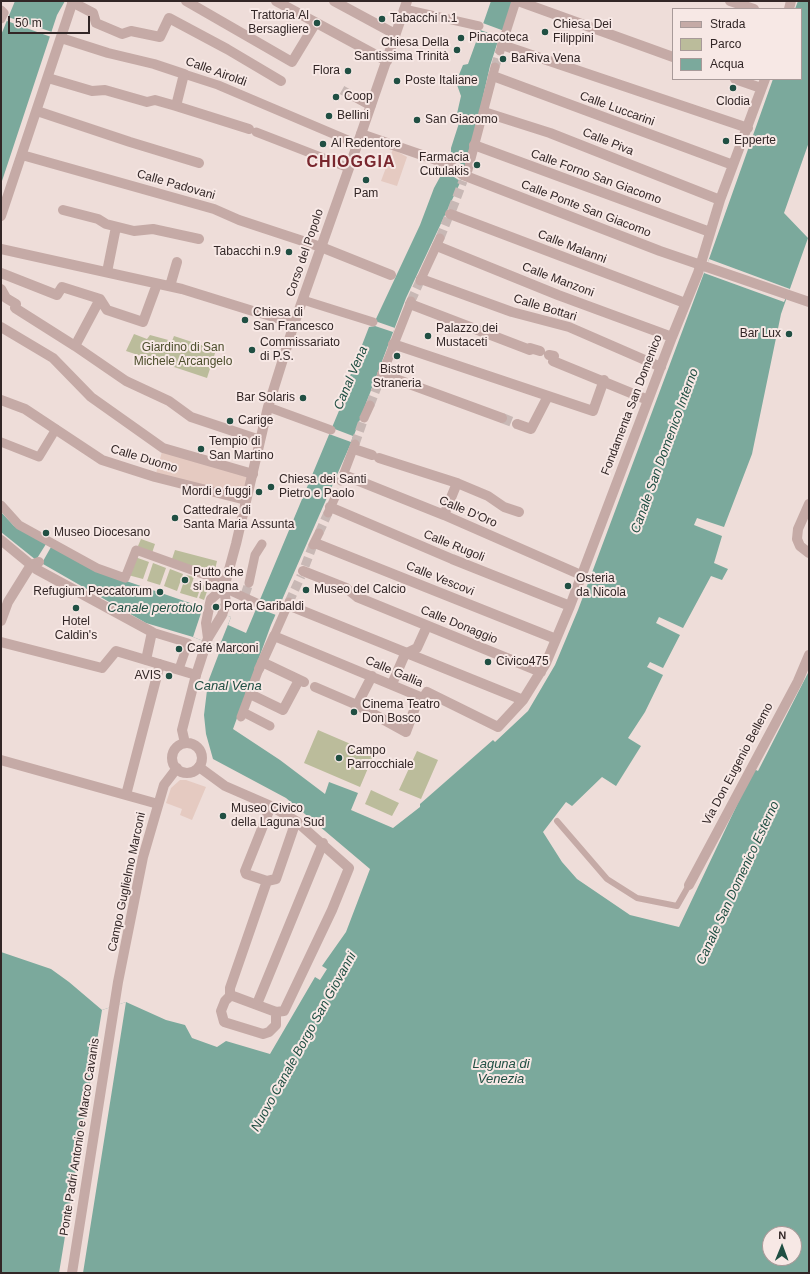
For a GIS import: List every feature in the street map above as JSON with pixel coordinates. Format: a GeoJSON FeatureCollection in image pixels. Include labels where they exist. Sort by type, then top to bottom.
{"type":"FeatureCollection","features":[{"type":"Feature","properties":{"kind":"street"},"geometry":{"type":"LineString","coordinates":[[1,216],[48,78],[72,1],[93,13],[96,23],[122,34],[131,31],[160,37],[169,18],[227,49],[281,81]]}},
{"type":"Feature","properties":{"kind":"street"},"geometry":{"type":"LineString","coordinates":[[186,1],[292,62],[315,24]]}},
{"type":"Feature","properties":{"kind":"street"},"geometry":{"type":"LineString","coordinates":[[276,1],[315,24],[387,61]]}},
{"type":"Feature","properties":{"kind":"street"},"geometry":{"type":"LineString","coordinates":[[334,1],[395,34]]}},
{"type":"Feature","properties":{"kind":"street"},"geometry":{"type":"LineString","coordinates":[[672,57],[517,1],[501,48],[748,128]]}},
{"type":"Feature","properties":{"kind":"street"},"geometry":{"type":"LineString","coordinates":[[730,1],[751,8]]}},
{"type":"Feature","properties":{"kind":"street"},"geometry":{"type":"LineString","coordinates":[[406,5],[479,26]]}},
{"type":"Feature","properties":{"kind":"street","name":"Corso del Popolo"},"geometry":{"type":"LineString","coordinates":[[185,743],[182,730],[196,675],[207,640],[226,603],[224,585],[253,474],[268,407],[294,324],[406,5]]}},
{"type":"Feature","properties":{"kind":"street"},"geometry":{"type":"LineString","coordinates":[[1,10],[4,13],[1,20]]}},
{"type":"Feature","properties":{"kind":"street","name":"Calle Airoldi"},"geometry":{"type":"LineString","coordinates":[[61,38],[108,54],[154,64],[218,85],[357,144]]}},
{"type":"Feature","properties":{"kind":"street"},"geometry":{"type":"LineString","coordinates":[[465,172],[484,112],[494,71]]}},
{"type":"Feature","properties":{"kind":"street","name":"Calle Luccarini"},"geometry":{"type":"LineString","coordinates":[[494,71],[733,165]]}},
{"type":"Feature","properties":{"kind":"street"},"geometry":{"type":"LineString","coordinates":[[176,106],[184,74]]}},
{"type":"Feature","properties":{"kind":"street"},"geometry":{"type":"LineString","coordinates":[[48,78],[92,91],[105,90],[147,102],[155,100],[176,106],[253,130],[349,168]]}},
{"type":"Feature","properties":{"kind":"street"},"geometry":{"type":"LineString","coordinates":[[741,80],[763,84]]}},
{"type":"Feature","properties":{"kind":"street","name":"Fondamenta San Domenico"},"geometry":{"type":"LineString","coordinates":[[498,727],[522,700],[541,672],[570,606],[660,367],[685,304],[703,265],[710,232],[720,200],[748,128],[763,84]]}},
{"type":"Feature","properties":{"kind":"street"},"geometry":{"type":"LineString","coordinates":[[349,94],[370,106]]}},
{"type":"Feature","properties":{"kind":"street"},"geometry":{"type":"LineString","coordinates":[[37,111],[130,142],[199,162]]}},
{"type":"Feature","properties":{"kind":"street","name":"Calle Piva"},"geometry":{"type":"LineString","coordinates":[[484,112],[550,133],[720,200]]}},
{"type":"Feature","properties":{"kind":"street","name":"Calle Ponte San Giacomo"},"geometry":{"type":"LineString","coordinates":[[361,134],[448,164],[660,251],[809,302]]}},
{"type":"Feature","properties":{"kind":"street","name":"Calle Forno San Giacomo"},"geometry":{"type":"LineString","coordinates":[[474,145],[710,232]]}},
{"type":"Feature","properties":{"kind":"street","name":"Calle Padovani"},"geometry":{"type":"LineString","coordinates":[[22,155],[214,209],[239,220],[321,247],[391,275]]}},
{"type":"Feature","properties":{"kind":"street"},"geometry":{"type":"LineString","coordinates":[[63,210],[98,219],[106,224],[134,231],[153,229],[199,239]]}},
{"type":"Feature","properties":{"kind":"street","name":"Calle Malanni"},"geometry":{"type":"LineString","coordinates":[[450,214],[685,304]]}},
{"type":"Feature","properties":{"kind":"street"},"geometry":{"type":"LineString","coordinates":[[107,272],[116,227]]}},
{"type":"Feature","properties":{"kind":"street"},"geometry":{"type":"LineString","coordinates":[[420,280],[438,242]]}},
{"type":"Feature","properties":{"kind":"street","name":"Calle Manzoni"},"geometry":{"type":"LineString","coordinates":[[438,242],[558,295],[672,337]]}},
{"type":"Feature","properties":{"kind":"street"},"geometry":{"type":"LineString","coordinates":[[1,249],[170,286],[294,324]]}},
{"type":"Feature","properties":{"kind":"street"},"geometry":{"type":"LineString","coordinates":[[170,286],[177,262]]}},
{"type":"Feature","properties":{"kind":"street"},"geometry":{"type":"LineString","coordinates":[[1,273],[57,295],[62,287],[100,299],[107,310],[143,322],[157,284]]}},
{"type":"Feature","properties":{"kind":"street","name":"Calle Bottari"},"geometry":{"type":"LineString","coordinates":[[420,280],[512,312],[569,327],[660,367]]}},
{"type":"Feature","properties":{"kind":"street"},"geometry":{"type":"LineString","coordinates":[[1,289],[6,298],[16,304],[15,308],[75,346],[126,381],[169,401],[190,417],[260,440]]}},
{"type":"Feature","properties":{"kind":"street"},"geometry":{"type":"LineString","coordinates":[[75,346],[100,299]]}},
{"type":"Feature","properties":{"kind":"street"},"geometry":{"type":"LineString","coordinates":[[303,300],[373,322]]}},
{"type":"Feature","properties":{"kind":"street"},"geometry":{"type":"LineString","coordinates":[[502,418],[380,378],[410,303],[530,350],[530,348],[554,356],[553,361],[604,380],[648,400]]}},
{"type":"Feature","properties":{"kind":"street"},"geometry":{"type":"LineString","coordinates":[[1,327],[53,358],[91,397],[163,448],[253,474]]}},
{"type":"Feature","properties":{"kind":"street"},"geometry":{"type":"LineString","coordinates":[[393,344],[593,412],[604,380]]}},
{"type":"Feature","properties":{"kind":"street"},"geometry":{"type":"LineString","coordinates":[[517,424],[531,429],[548,396]]}},
{"type":"Feature","properties":{"kind":"street","name":"Calle Duomo"},"geometry":{"type":"LineString","coordinates":[[1,400],[25,409],[102,460],[155,477],[246,500]]}},
{"type":"Feature","properties":{"kind":"street"},"geometry":{"type":"LineString","coordinates":[[364,418],[370,405]]}},
{"type":"Feature","properties":{"kind":"street"},"geometry":{"type":"LineString","coordinates":[[268,407],[330,430]]}},
{"type":"Feature","properties":{"kind":"street"},"geometry":{"type":"LineString","coordinates":[[1,442],[39,457],[56,429]]}},
{"type":"Feature","properties":{"kind":"street"},"geometry":{"type":"LineString","coordinates":[[343,478],[355,446],[375,456],[457,483],[488,496],[504,507],[519,512]]}},
{"type":"Feature","properties":{"kind":"street","name":"Calle D'Oro"},"geometry":{"type":"LineString","coordinates":[[343,478],[444,515],[581,574]]}},
{"type":"Feature","properties":{"kind":"street"},"geometry":{"type":"LineString","coordinates":[[444,515],[457,483]]}},
{"type":"Feature","properties":{"kind":"street"},"geometry":{"type":"LineString","coordinates":[[329,510],[337,492]]}},
{"type":"Feature","properties":{"kind":"street"},"geometry":{"type":"LineString","coordinates":[[809,504],[798,529],[798,539],[800,546],[809,553]]}},
{"type":"Feature","properties":{"kind":"street"},"geometry":{"type":"LineString","coordinates":[[1,505],[19,524],[97,568],[125,578],[136,550],[224,585],[257,604]]}},
{"type":"Feature","properties":{"kind":"street","name":"Calle Rugoli"},"geometry":{"type":"LineString","coordinates":[[329,510],[570,606]]}},
{"type":"Feature","properties":{"kind":"street"},"geometry":{"type":"LineString","coordinates":[[1,540],[35,563],[152,632],[188,643],[180,669]]}},
{"type":"Feature","properties":{"kind":"street","name":"Calle Vescovi"},"geometry":{"type":"LineString","coordinates":[[316,540],[556,639]]}},
{"type":"Feature","properties":{"kind":"street"},"geometry":{"type":"LineString","coordinates":[[249,583],[256,555],[262,544]]}},
{"type":"Feature","properties":{"kind":"street"},"geometry":{"type":"LineString","coordinates":[[1,621],[8,602],[35,563]]}},
{"type":"Feature","properties":{"kind":"street","name":"Calle Donaggio"},"geometry":{"type":"LineString","coordinates":[[303,571],[346,588],[357,597],[541,672]]}},
{"type":"Feature","properties":{"kind":"street","name":"Corso del Popolo"},"geometry":{"type":"LineString","coordinates":[[207,640],[206,622],[211,599],[224,585]]}},
{"type":"Feature","properties":{"kind":"street"},"geometry":{"type":"LineString","coordinates":[[270,726],[242,714],[261,665],[289,603],[405,654],[522,700]]}},
{"type":"Feature","properties":{"kind":"street"},"geometry":{"type":"LineString","coordinates":[[392,684],[405,654],[416,648],[426,626]]}},
{"type":"Feature","properties":{"kind":"street"},"geometry":{"type":"LineString","coordinates":[[146,660],[152,632]]}},
{"type":"Feature","properties":{"kind":"street","name":"Calle Gallia"},"geometry":{"type":"LineString","coordinates":[[274,636],[392,684],[420,697],[423,698],[427,692],[498,727]]}},
{"type":"Feature","properties":{"kind":"street"},"geometry":{"type":"LineString","coordinates":[[1,642],[102,668],[116,651],[196,675]]}},
{"type":"Feature","properties":{"kind":"street","name":"Via Don Eugenio Bellemo"},"geometry":{"type":"LineString","coordinates":[[689,885],[748,771],[798,680],[809,655]]}},
{"type":"Feature","properties":{"kind":"street"},"geometry":{"type":"LineString","coordinates":[[126,794],[160,664]]}},
{"type":"Feature","properties":{"kind":"street"},"geometry":{"type":"LineString","coordinates":[[250,694],[283,710],[302,681],[261,665]]}},
{"type":"Feature","properties":{"kind":"street"},"geometry":{"type":"LineString","coordinates":[[357,705],[372,676]]}},
{"type":"Feature","properties":{"kind":"street"},"geometry":{"type":"LineString","coordinates":[[315,687],[357,705],[406,732],[420,697]]}},
{"type":"Feature","properties":{"kind":"street"},"geometry":{"type":"LineString","coordinates":[[185,743],[190,743],[198,748],[202,757],[199,767],[188,773],[177,768],[174,765],[173,756],[177,748],[185,743]]}},
{"type":"Feature","properties":{"kind":"street"},"geometry":{"type":"LineString","coordinates":[[1,760],[158,804]]}},
{"type":"Feature","properties":{"kind":"street"},"geometry":{"type":"LineString","coordinates":[[199,767],[225,786],[271,806],[296,821],[323,843],[349,868],[332,910],[284,1012],[276,1012],[257,1004],[230,996]]}},
{"type":"Feature","properties":{"kind":"street","name":"Campo Guglielmo Marconi"},"geometry":{"type":"LineString","coordinates":[[114,1006],[143,857],[164,784],[177,768]]}},
{"type":"Feature","properties":{"kind":"street"},"geometry":{"type":"LineString","coordinates":[[267,882],[245,872],[271,806]]}},
{"type":"Feature","properties":{"kind":"street"},"geometry":{"type":"LineString","coordinates":[[276,1012],[276,1025],[266,1034],[228,1023],[222,1019],[221,1011],[225,1001],[230,996],[230,988],[267,882],[276,878],[296,821]]}},
{"type":"Feature","properties":{"kind":"street"},"geometry":{"type":"LineString","coordinates":[[257,1004],[323,843]]}},
{"type":"Feature","properties":{"kind":"street","name":"Ponte Padri Antonio e Marco Cavanis"},"geometry":{"type":"LineString","coordinates":[[72,1273],[114,1006]]}},
{"type":"Feature","properties":{"kind":"lane"},"geometry":{"type":"LineString","coordinates":[[557,821],[607,879],[637,898],[678,906],[689,885]]}},
{"type":"Feature","properties":{"kind":"green space","name":"Giardino di San Michele Arcangelo"},"geometry":{"type":"Polygon","coordinates":[[[134,334],[147,339],[150,335],[172,341],[174,336],[216,350],[207,378],[126,351],[134,334]]]}},
{"type":"Feature","properties":{"kind":"green space"},"geometry":{"type":"Polygon","coordinates":[[[141,539],[155,544],[152,553],[141,549],[138,546],[141,539]]]}},
{"type":"Feature","properties":{"kind":"green space"},"geometry":{"type":"Polygon","coordinates":[[[175,550],[217,561],[214,574],[172,559],[175,550]]]}},
{"type":"Feature","properties":{"kind":"green space"},"geometry":{"type":"Polygon","coordinates":[[[135,557],[149,562],[143,579],[128,575],[135,557]]]}},
{"type":"Feature","properties":{"kind":"green space"},"geometry":{"type":"Polygon","coordinates":[[[153,563],[166,568],[160,585],[147,581],[153,563]]]}},
{"type":"Feature","properties":{"kind":"green space"},"geometry":{"type":"Polygon","coordinates":[[[170,569],[183,574],[177,591],[164,586],[170,569]]]}},
{"type":"Feature","properties":{"kind":"green space"},"geometry":{"type":"Polygon","coordinates":[[[186,575],[194,577],[190,589],[199,592],[197,598],[180,593],[186,575]]]}},
{"type":"Feature","properties":{"kind":"green space"},"geometry":{"type":"Polygon","coordinates":[[[205,581],[210,583],[204,600],[199,598],[205,581]]]}},
{"type":"Feature","properties":{"kind":"green space","name":"Campo Parrocchiale"},"geometry":{"type":"Polygon","coordinates":[[[318,730],[374,754],[360,787],[304,763],[318,730]]]}},
{"type":"Feature","properties":{"kind":"green space"},"geometry":{"type":"Polygon","coordinates":[[[417,751],[438,760],[421,799],[399,790],[417,751]]]}},
{"type":"Feature","properties":{"kind":"green space"},"geometry":{"type":"Polygon","coordinates":[[[371,790],[399,803],[392,816],[365,804],[371,790]]]}},
{"type":"Feature","properties":{"kind":"shaded area"},"geometry":{"type":"Polygon","coordinates":[[[393,149],[407,157],[397,186],[381,181],[393,149]]]}},
{"type":"Feature","properties":{"kind":"shaded area"},"geometry":{"type":"Polygon","coordinates":[[[163,448],[253,474],[246,500],[155,477],[163,448]]]}},
{"type":"Feature","properties":{"kind":"shaded area"},"geometry":{"type":"Polygon","coordinates":[[[180,780],[186,780],[206,787],[192,820],[180,815],[182,809],[166,803],[171,788],[180,780]]]}},
{"type":"Feature","properties":{"kind":"water"},"geometry":{"type":"Polygon","coordinates":[[[15,1],[65,1],[57,15],[1,184],[1,35],[15,1]]]}},
{"type":"Feature","properties":{"kind":"water","name":"Laguna di Venezia"},"geometry":{"type":"Polygon","coordinates":[[[491,1],[513,1],[490,66],[477,123],[466,160],[467,168],[406,298],[351,443],[271,625],[233,729],[280,760],[325,794],[329,782],[358,793],[351,810],[393,828],[420,807],[420,804],[493,740],[495,742],[528,711],[555,665],[578,610],[704,273],[773,80],[802,80],[802,8],[795,8],[798,1],[809,1],[809,142],[784,213],[808,238],[781,314],[752,454],[724,527],[697,518],[694,525],[722,536],[714,563],[728,569],[722,580],[711,576],[683,628],[659,617],[656,623],[680,635],[663,668],[650,662],[647,667],[663,675],[645,712],[628,738],[641,746],[616,786],[602,777],[572,806],[566,802],[543,832],[562,862],[577,879],[630,915],[679,927],[754,769],[758,771],[809,671],[809,1273],[1,1273],[1,952],[51,969],[102,1010],[126,1002],[166,1020],[185,1025],[192,1038],[217,1047],[226,1041],[270,1054],[315,977],[320,980],[327,969],[322,966],[346,932],[370,869],[286,798],[213,759],[206,734],[204,715],[208,682],[221,648],[193,637],[146,623],[36,560],[1,532],[1,512],[14,526],[100,572],[231,617],[228,625],[246,633],[353,377],[350,376],[369,327],[375,326],[375,321],[420,225],[434,188],[451,157],[451,148],[460,120],[456,118],[461,96],[456,82],[463,65],[468,64],[480,31],[477,29],[480,22],[483,24],[491,1]]]}},
{"type":"Feature","properties":{"kind":"pier"},"geometry":{"type":"Polygon","coordinates":[[[8,17],[52,32],[51,37],[7,21],[8,17]]]}},
{"type":"Feature","properties":{"kind":"pier"},"geometry":{"type":"Polygon","coordinates":[[[480,22],[507,32],[504,38],[477,29],[480,22]]]}},
{"type":"Feature","properties":{"kind":"pier"},"geometry":{"type":"Polygon","coordinates":[[[451,157],[467,168],[460,181],[445,171],[451,157]]]}},
{"type":"Feature","properties":{"kind":"pier"},"geometry":{"type":"Polygon","coordinates":[[[709,259],[790,289],[784,302],[704,273],[709,259]]]}},
{"type":"Feature","properties":{"kind":"pier"},"geometry":{"type":"Polygon","coordinates":[[[375,321],[395,328],[393,332],[375,326],[375,321]]]}},
{"type":"Feature","properties":{"kind":"pier"},"geometry":{"type":"Polygon","coordinates":[[[332,428],[353,436],[351,442],[329,434],[332,428]]]}},
{"type":"Feature","properties":{"kind":"pier"},"geometry":{"type":"Polygon","coordinates":[[[46,544],[51,547],[42,563],[36,560],[46,544]]]}},
{"type":"Feature","properties":{"kind":"pier"},"geometry":{"type":"Polygon","coordinates":[[[258,600],[279,608],[276,615],[255,607],[258,600]]]}},
{"type":"Feature","properties":{"kind":"pier"},"geometry":{"type":"Polygon","coordinates":[[[203,607],[231,617],[219,647],[193,637],[203,607]]]}},
{"type":"Feature","properties":{"kind":"pier"},"geometry":{"type":"Polygon","coordinates":[[[126,1002],[83,1273],[59,1273],[102,1010],[126,1002]]]}},
{"type":"Feature","properties":{"kind":"tunnel"},"geometry":{"type":"LineString","coordinates":[[495,67],[500,51]]}},
{"type":"Feature","properties":{"kind":"tunnel"},"geometry":{"type":"LineString","coordinates":[[342,90],[349,94]]}},
{"type":"Feature","properties":{"kind":"tunnel"},"geometry":{"type":"LineString","coordinates":[[452,210],[463,181]]}},
{"type":"Feature","properties":{"kind":"tunnel"},"geometry":{"type":"LineString","coordinates":[[440,238],[448,218]]}},
{"type":"Feature","properties":{"kind":"tunnel"},"geometry":{"type":"LineString","coordinates":[[411,301],[420,281]]}},
{"type":"Feature","properties":{"kind":"tunnel"},"geometry":{"type":"LineString","coordinates":[[370,405],[379,382]]}},
{"type":"Feature","properties":{"kind":"tunnel"},"geometry":{"type":"LineString","coordinates":[[355,444],[364,418]]}},
{"type":"Feature","properties":{"kind":"tunnel"},"geometry":{"type":"LineString","coordinates":[[502,418],[517,424]]}},
{"type":"Feature","properties":{"kind":"tunnel"},"geometry":{"type":"LineString","coordinates":[[319,533],[328,513]]}},
{"type":"Feature","properties":{"kind":"tunnel"},"geometry":{"type":"LineString","coordinates":[[305,566],[313,545]]}},
{"type":"Feature","properties":{"kind":"tunnel"},"geometry":{"type":"LineString","coordinates":[[289,602],[301,576]]}},
{"type":"Feature","properties":{"kind":"tunnel"},"geometry":{"type":"LineString","coordinates":[[245,595],[249,583]]}},
{"type":"Feature","properties":{"kind":"place","name":"Tabacchi n.1"},"geometry":{"type":"Point","coordinates":[382,19]}},
{"type":"Feature","properties":{"kind":"place","name":"Trattoria Al Bersagliere"},"geometry":{"type":"Point","coordinates":[317,23]}},
{"type":"Feature","properties":{"kind":"place","name":"Chiesa Dei Filippini"},"geometry":{"type":"Point","coordinates":[545,32]}},
{"type":"Feature","properties":{"kind":"place","name":"Pinacoteca"},"geometry":{"type":"Point","coordinates":[461,38]}},
{"type":"Feature","properties":{"kind":"place","name":"Chiesa Della Santissima Trinità"},"geometry":{"type":"Point","coordinates":[457,50]}},
{"type":"Feature","properties":{"kind":"place","name":"BaRiva Vena"},"geometry":{"type":"Point","coordinates":[503,59]}},
{"type":"Feature","properties":{"kind":"place","name":"Flora"},"geometry":{"type":"Point","coordinates":[348,71]}},
{"type":"Feature","properties":{"kind":"place","name":"Poste Italiane"},"geometry":{"type":"Point","coordinates":[397,81]}},
{"type":"Feature","properties":{"kind":"place","name":"Clodia"},"geometry":{"type":"Point","coordinates":[733,88]}},
{"type":"Feature","properties":{"kind":"place","name":"Coop"},"geometry":{"type":"Point","coordinates":[336,97]}},
{"type":"Feature","properties":{"kind":"place","name":"Bellini"},"geometry":{"type":"Point","coordinates":[329,116]}},
{"type":"Feature","properties":{"kind":"place","name":"San Giacomo"},"geometry":{"type":"Point","coordinates":[417,120]}},
{"type":"Feature","properties":{"kind":"place","name":"Epperte"},"geometry":{"type":"Point","coordinates":[726,141]}},
{"type":"Feature","properties":{"kind":"place","name":"Al Redentore"},"geometry":{"type":"Point","coordinates":[323,144]}},
{"type":"Feature","properties":{"kind":"place","name":"Farmacia Cutulakis"},"geometry":{"type":"Point","coordinates":[477,165]}},
{"type":"Feature","properties":{"kind":"place","name":"Pam"},"geometry":{"type":"Point","coordinates":[366,180]}},
{"type":"Feature","properties":{"kind":"place","name":"Tabacchi n.9"},"geometry":{"type":"Point","coordinates":[289,252]}},
{"type":"Feature","properties":{"kind":"place","name":"Chiesa di San Francesco"},"geometry":{"type":"Point","coordinates":[245,320]}},
{"type":"Feature","properties":{"kind":"place","name":"Bar Lux"},"geometry":{"type":"Point","coordinates":[789,334]}},
{"type":"Feature","properties":{"kind":"place","name":"Palazzo dei Mustaceti"},"geometry":{"type":"Point","coordinates":[428,336]}},
{"type":"Feature","properties":{"kind":"place","name":"Commissariato di P.S."},"geometry":{"type":"Point","coordinates":[252,350]}},
{"type":"Feature","properties":{"kind":"place","name":"Bistrot Straneria"},"geometry":{"type":"Point","coordinates":[397,356]}},
{"type":"Feature","properties":{"kind":"place","name":"Bar Solaris"},"geometry":{"type":"Point","coordinates":[303,398]}},
{"type":"Feature","properties":{"kind":"place","name":"Carige"},"geometry":{"type":"Point","coordinates":[230,421]}},
{"type":"Feature","properties":{"kind":"place","name":"Tempio di San Martino"},"geometry":{"type":"Point","coordinates":[201,449]}},
{"type":"Feature","properties":{"kind":"place","name":"Chiesa dei Santi Pietro e Paolo"},"geometry":{"type":"Point","coordinates":[271,487]}},
{"type":"Feature","properties":{"kind":"place","name":"Mordi e fuggi"},"geometry":{"type":"Point","coordinates":[259,492]}},
{"type":"Feature","properties":{"kind":"place","name":"Cattedrale di Santa Maria Assunta"},"geometry":{"type":"Point","coordinates":[175,518]}},
{"type":"Feature","properties":{"kind":"place","name":"Museo Diocesano"},"geometry":{"type":"Point","coordinates":[46,533]}},
{"type":"Feature","properties":{"kind":"place","name":"Putto che si bagna"},"geometry":{"type":"Point","coordinates":[185,580]}},
{"type":"Feature","properties":{"kind":"place","name":"Osteria da Nicola"},"geometry":{"type":"Point","coordinates":[568,586]}},
{"type":"Feature","properties":{"kind":"place","name":"Museo del Calcio"},"geometry":{"type":"Point","coordinates":[306,590]}},
{"type":"Feature","properties":{"kind":"place","name":"Refugium Peccatorum"},"geometry":{"type":"Point","coordinates":[160,592]}},
{"type":"Feature","properties":{"kind":"place","name":"Porta Garibaldi"},"geometry":{"type":"Point","coordinates":[216,607]}},
{"type":"Feature","properties":{"kind":"place","name":"Hotel Caldin's"},"geometry":{"type":"Point","coordinates":[76,608]}},
{"type":"Feature","properties":{"kind":"place","name":"Café Marconi"},"geometry":{"type":"Point","coordinates":[179,649]}},
{"type":"Feature","properties":{"kind":"place","name":"Civico475"},"geometry":{"type":"Point","coordinates":[488,662]}},
{"type":"Feature","properties":{"kind":"place","name":"AVIS"},"geometry":{"type":"Point","coordinates":[169,676]}},
{"type":"Feature","properties":{"kind":"place","name":"Cinema Teatro Don Bosco"},"geometry":{"type":"Point","coordinates":[354,712]}},
{"type":"Feature","properties":{"kind":"place","name":"Campo Parrocchiale"},"geometry":{"type":"Point","coordinates":[339,758]}},
{"type":"Feature","properties":{"kind":"place","name":"Museo Civico della Laguna Sud"},"geometry":{"type":"Point","coordinates":[223,816]}},
{"type":"Feature","properties":{"kind":"district","name":"CHIOGGIA"},"geometry":{"type":"Point","coordinates":[351,163]}},
{"type":"Feature","properties":{"kind":"water label","name":"Canal Vena"},"geometry":{"type":"Point","coordinates":[351,378]}},
{"type":"Feature","properties":{"kind":"water label","name":"Canale San Domenico Interno"},"geometry":{"type":"Point","coordinates":[665,451]}},
{"type":"Feature","properties":{"kind":"water label","name":"Canale perottolo"},"geometry":{"type":"Point","coordinates":[155,608]}},
{"type":"Feature","properties":{"kind":"water label","name":"Canal Vena"},"geometry":{"type":"Point","coordinates":[228,686]}},
{"type":"Feature","properties":{"kind":"water label","name":"Canale San Domenico Esterno"},"geometry":{"type":"Point","coordinates":[738,883]}},
{"type":"Feature","properties":{"kind":"water label","name":"Nuovo Canale Borgo San Giovanni"},"geometry":{"type":"Point","coordinates":[304,1042]}}]}
